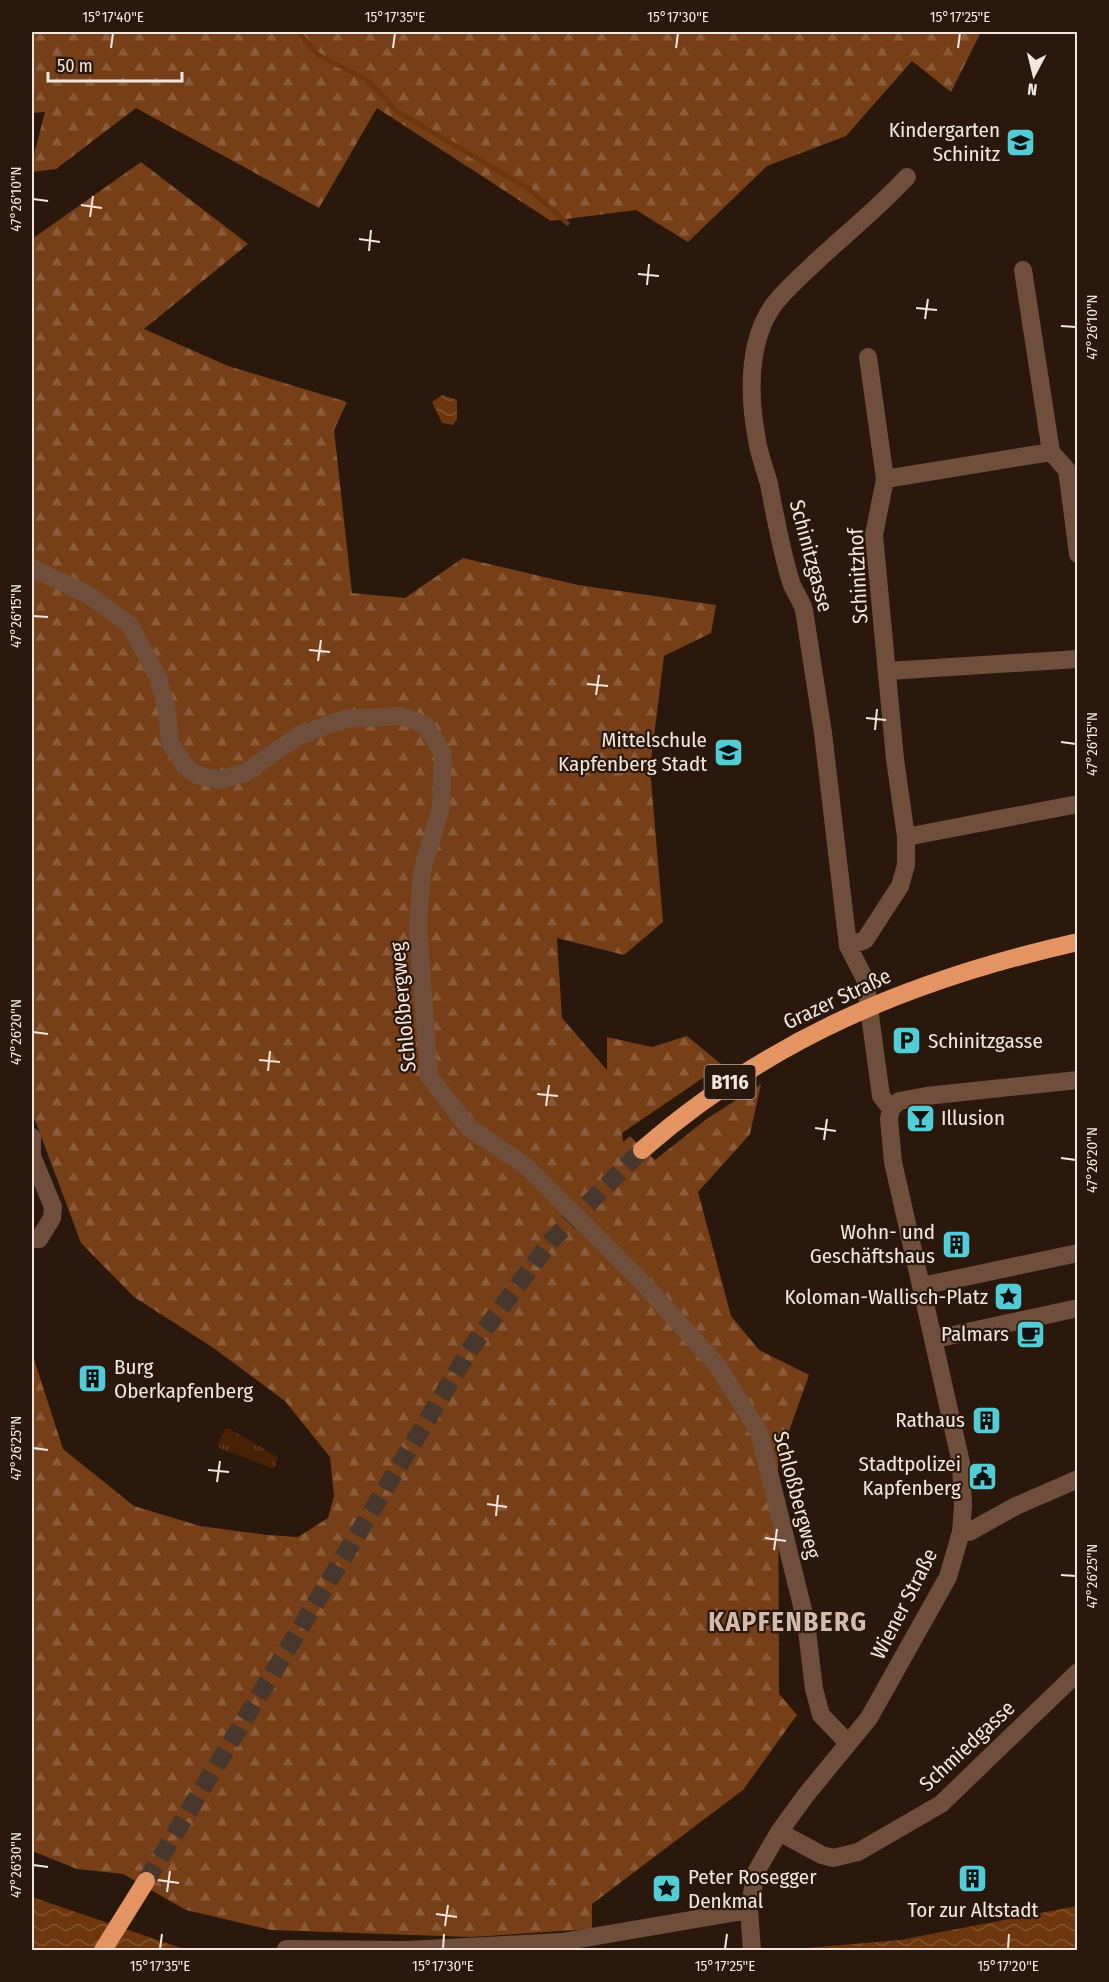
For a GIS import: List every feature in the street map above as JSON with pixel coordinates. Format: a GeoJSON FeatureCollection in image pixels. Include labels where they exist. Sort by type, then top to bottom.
{"type":"FeatureCollection","features":[{"type":"Feature","properties":{"kind":"highway","name":"Grazer Straße"},"geometry":{"type":"LineString","coordinates":[[642,1150],[700,1102],[732,1080],[827,1025],[888,998],[1013,957],[1077,942]]}},
{"type":"Feature","properties":{"kind":"highway"},"geometry":{"type":"LineString","coordinates":[[103,1950],[146,1881]]}},
{"type":"Feature","properties":{"kind":"street","name":"Schinitzgasse"},"geometry":{"type":"LineString","coordinates":[[891,1109],[881,1096],[865,979],[848,946],[823,733],[804,610],[800,596],[792,586],[757,440],[752,370],[756,335],[779,297],[879,208],[907,177]]}},
{"type":"Feature","properties":{"kind":"street"},"geometry":{"type":"LineString","coordinates":[[1023,270],[1051,452],[1067,470],[1077,554]]}},
{"type":"Feature","properties":{"kind":"street","name":"Schinitzhof"},"geometry":{"type":"LineString","coordinates":[[848,946],[865,940],[900,886],[906,865],[906,837],[894,759],[888,670],[874,535],[885,479],[868,357]]}},
{"type":"Feature","properties":{"kind":"street"},"geometry":{"type":"LineString","coordinates":[[885,479],[1051,452]]}},
{"type":"Feature","properties":{"kind":"street","name":"Schloßbergweg"},"geometry":{"type":"LineString","coordinates":[[32,568],[87,594],[110,608],[129,624],[158,677],[167,711],[170,742],[185,766],[197,775],[219,780],[245,773],[298,736],[344,719],[402,716],[425,725],[443,753],[441,807],[422,872],[418,928],[429,1076],[469,1128],[526,1166],[641,1281],[717,1365],[753,1422],[759,1432],[784,1525],[806,1622],[814,1689],[821,1715],[848,1743]]}},
{"type":"Feature","properties":{"kind":"street"},"geometry":{"type":"LineString","coordinates":[[888,670],[1077,659]]}},
{"type":"Feature","properties":{"kind":"street"},"geometry":{"type":"LineString","coordinates":[[906,837],[1077,804]]}},
{"type":"Feature","properties":{"kind":"street"},"geometry":{"type":"LineString","coordinates":[[891,1109],[899,1101],[926,1095],[1077,1080]]}},
{"type":"Feature","properties":{"kind":"street","name":"Wiener Straße"},"geometry":{"type":"LineString","coordinates":[[751,1945],[749,1910],[756,1872],[779,1832],[869,1718],[948,1577],[961,1532],[963,1506],[961,1463],[892,1162],[889,1119],[891,1109]]}},
{"type":"Feature","properties":{"kind":"street"},"geometry":{"type":"LineString","coordinates":[[32,1137],[32,1156],[53,1207],[52,1218],[39,1239],[32,1239]]}},
{"type":"Feature","properties":{"kind":"street"},"geometry":{"type":"LineString","coordinates":[[922,1286],[1077,1253]]}},
{"type":"Feature","properties":{"kind":"street"},"geometry":{"type":"LineString","coordinates":[[934,1339],[1077,1308]]}},
{"type":"Feature","properties":{"kind":"street"},"geometry":{"type":"LineString","coordinates":[[961,1532],[969,1532],[1016,1506],[1077,1479]]}},
{"type":"Feature","properties":{"kind":"street","name":"Schmiedgasse"},"geometry":{"type":"LineString","coordinates":[[779,1832],[822,1855],[833,1857],[858,1852],[942,1804],[1077,1672]]}},
{"type":"Feature","properties":{"kind":"street"},"geometry":{"type":"LineString","coordinates":[[285,1949],[406,1950],[561,1942],[749,1910]]}},
{"type":"Feature","properties":{"kind":"green space"},"geometry":{"type":"Polygon","coordinates":[[[32,32],[981,32],[951,92],[912,61],[846,136],[767,166],[688,242],[636,210],[551,221],[377,108],[319,208],[136,108],[56,169],[32,172],[32,162],[45,112],[32,113],[32,32]]]}},
{"type":"Feature","properties":{"kind":"green space"},"geometry":{"type":"Polygon","coordinates":[[[141,162],[248,244],[144,329],[228,366],[347,402],[334,430],[352,593],[405,598],[463,558],[578,585],[716,605],[711,633],[664,656],[650,768],[663,922],[624,955],[557,938],[562,1018],[607,1070],[607,1037],[652,1047],[687,1036],[722,1065],[622,1133],[623,1142],[630,1136],[655,1160],[708,1118],[761,1084],[750,1134],[698,1192],[731,1316],[759,1350],[809,1375],[778,1462],[779,1694],[797,1715],[743,1790],[592,1904],[592,1929],[471,1937],[271,1930],[186,1910],[123,1874],[77,1869],[32,1851],[32,1353],[63,1449],[134,1506],[200,1526],[298,1537],[328,1518],[334,1496],[330,1457],[285,1401],[212,1347],[134,1297],[81,1243],[35,1120],[32,1119],[32,239],[141,162]]]}},
{"type":"Feature","properties":{"kind":"green space"},"geometry":{"type":"Polygon","coordinates":[[[228,1428],[278,1457],[274,1469],[219,1448],[218,1443],[225,1429],[228,1428]]]}},
{"type":"Feature","properties":{"kind":"water"},"geometry":{"type":"Polygon","coordinates":[[[442,395],[457,400],[457,419],[453,425],[442,423],[432,402],[442,395]]]}},
{"type":"Feature","properties":{"kind":"water"},"geometry":{"type":"Polygon","coordinates":[[[32,1897],[184,1949],[198,1950],[32,1950],[32,1897]]]}},
{"type":"Feature","properties":{"kind":"water"},"geometry":{"type":"Polygon","coordinates":[[[1077,1906],[1077,1950],[784,1950],[900,1940],[1077,1906]]]}},
{"type":"Feature","properties":{"kind":"waterway"},"geometry":{"type":"LineString","coordinates":[[298,32],[318,55],[366,79],[398,112],[529,189],[567,223]]}},
{"type":"Feature","properties":{"kind":"tunnel"},"geometry":{"type":"LineString","coordinates":[[146,1881],[471,1348],[551,1241],[642,1150]]}},
{"type":"Feature","properties":{"kind":"place","name":"Kindergarten Schinitz"},"geometry":{"type":"Point","coordinates":[1021,142]}},
{"type":"Feature","properties":{"kind":"place","name":"Mittelschule Kapfenberg Stadt"},"geometry":{"type":"Point","coordinates":[728,752]}},
{"type":"Feature","properties":{"kind":"place","name":"Schinitzgasse"},"geometry":{"type":"Point","coordinates":[907,1041]}},
{"type":"Feature","properties":{"kind":"place","name":"Illusion"},"geometry":{"type":"Point","coordinates":[920,1118]}},
{"type":"Feature","properties":{"kind":"place","name":"Wohn- und Geschäftshaus"},"geometry":{"type":"Point","coordinates":[956,1244]}},
{"type":"Feature","properties":{"kind":"place","name":"Koloman-Wallisch-Platz"},"geometry":{"type":"Point","coordinates":[1009,1297]}},
{"type":"Feature","properties":{"kind":"place","name":"Palmars"},"geometry":{"type":"Point","coordinates":[1030,1334]}},
{"type":"Feature","properties":{"kind":"place","name":"Burg Oberkapfenberg"},"geometry":{"type":"Point","coordinates":[93,1379]}},
{"type":"Feature","properties":{"kind":"place","name":"Rathaus"},"geometry":{"type":"Point","coordinates":[986,1420]}},
{"type":"Feature","properties":{"kind":"place","name":"Stadtpolizei Kapfenberg"},"geometry":{"type":"Point","coordinates":[982,1476]}},
{"type":"Feature","properties":{"kind":"place","name":"Tor zur Altstadt"},"geometry":{"type":"Point","coordinates":[973,1879]}},
{"type":"Feature","properties":{"kind":"place","name":"Peter Rosegger Denkmal"},"geometry":{"type":"Point","coordinates":[667,1889]}},
{"type":"Feature","properties":{"kind":"district","name":"KAPFENBERG"},"geometry":{"type":"Point","coordinates":[788,1622]}}]}
